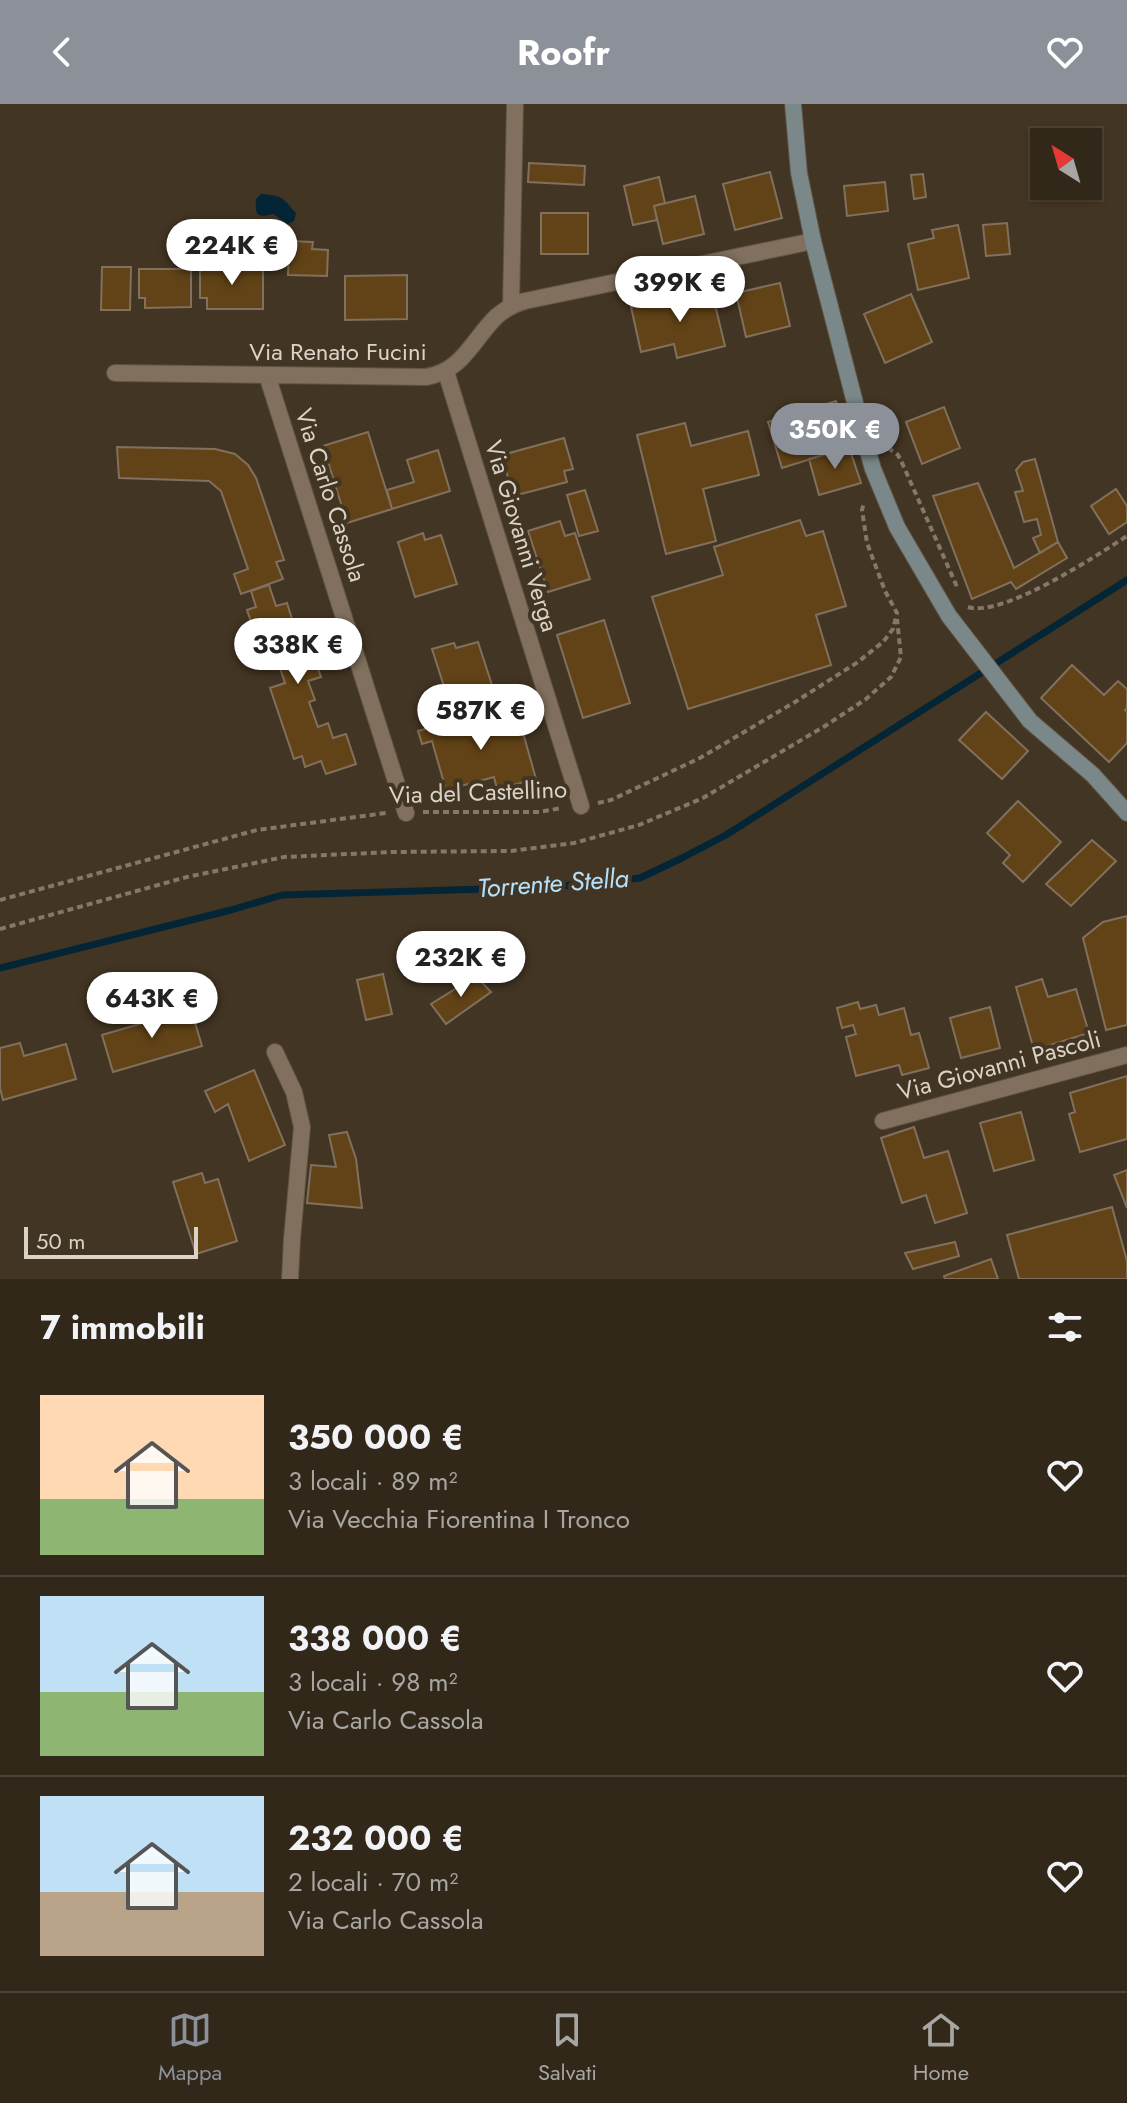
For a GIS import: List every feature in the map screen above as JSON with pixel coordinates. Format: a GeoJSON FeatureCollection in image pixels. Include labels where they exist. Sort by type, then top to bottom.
{"type":"FeatureCollection","features":[{"type":"Feature","properties":{"kind":"street"},"geometry":{"type":"LineString","coordinates":[[511,306],[515,104]]}},
{"type":"Feature","properties":{"kind":"street"},"geometry":{"type":"LineString","coordinates":[[793,104],[799,173],[813,241],[873,469],[897,527],[949,616],[1030,721],[1093,775],[1127,813]]}},
{"type":"Feature","properties":{"kind":"street","name":"Via Renato Fucini"},"geometry":{"type":"LineString","coordinates":[[115,373],[426,377],[446,372],[461,360],[497,316],[525,301],[813,241]]}},
{"type":"Feature","properties":{"kind":"street","name":"Via Giovanni Verga"},"geometry":{"type":"LineString","coordinates":[[446,372],[581,806]]}},
{"type":"Feature","properties":{"kind":"street","name":"Via Carlo Cassola"},"geometry":{"type":"LineString","coordinates":[[267,375],[406,813]]}},
{"type":"Feature","properties":{"kind":"street"},"geometry":{"type":"LineString","coordinates":[[275,1052],[294,1092],[302,1127],[290,1279]]}},
{"type":"Feature","properties":{"kind":"street","name":"Via Giovanni Pascoli"},"geometry":{"type":"LineString","coordinates":[[883,1121],[1127,1055]]}},
{"type":"Feature","properties":{"kind":"path"},"geometry":{"type":"LineString","coordinates":[[866,445],[886,447],[898,455],[960,592]]}},
{"type":"Feature","properties":{"kind":"path"},"geometry":{"type":"LineString","coordinates":[[0,929],[187,877],[272,859],[345,854],[511,851],[574,843],[639,825],[703,798],[825,726],[866,699],[891,677],[901,657],[897,613],[867,543],[862,510],[873,469]]}},
{"type":"Feature","properties":{"kind":"path"},"geometry":{"type":"LineString","coordinates":[[965,604],[976,609],[1026,595],[1127,536]]}},
{"type":"Feature","properties":{"kind":"path","name":"Via del Castellino"},"geometry":{"type":"LineString","coordinates":[[0,900],[257,830],[375,814],[539,812],[611,800],[700,758],[858,662],[883,642],[893,629],[897,613]]}},
{"type":"Feature","properties":{"kind":"water"},"geometry":{"type":"Polygon","coordinates":[[[261,194],[285,200],[296,213],[294,221],[288,224],[273,214],[258,214],[256,199],[261,194]]]}},
{"type":"Feature","properties":{"kind":"building"},"geometry":{"type":"Polygon","coordinates":[[[529,163],[585,166],[584,185],[528,182],[529,163]]]}},
{"type":"Feature","properties":{"kind":"building"},"geometry":{"type":"Polygon","coordinates":[[[770,172],[782,218],[735,230],[723,184],[770,172]]]}},
{"type":"Feature","properties":{"kind":"building"},"geometry":{"type":"Polygon","coordinates":[[[923,174],[926,197],[914,199],[911,175],[923,174]]]}},
{"type":"Feature","properties":{"kind":"building"},"geometry":{"type":"Polygon","coordinates":[[[659,177],[665,203],[654,206],[657,220],[633,225],[624,186],[659,177]]]}},
{"type":"Feature","properties":{"kind":"building"},"geometry":{"type":"Polygon","coordinates":[[[885,182],[888,211],[847,216],[844,186],[885,182]]]}},
{"type":"Feature","properties":{"kind":"building"},"geometry":{"type":"Polygon","coordinates":[[[695,196],[704,234],[663,244],[654,206],[695,196]]]}},
{"type":"Feature","properties":{"kind":"building"},"geometry":{"type":"Polygon","coordinates":[[[541,213],[588,213],[588,254],[541,254],[541,213]]]}},
{"type":"Feature","properties":{"kind":"building"},"geometry":{"type":"Polygon","coordinates":[[[1007,223],[1010,254],[986,256],[983,225],[1007,223]]]}},
{"type":"Feature","properties":{"kind":"building"},"geometry":{"type":"Polygon","coordinates":[[[958,225],[969,278],[918,290],[908,244],[934,238],[932,230],[958,225]]]}},
{"type":"Feature","properties":{"kind":"building"},"geometry":{"type":"Polygon","coordinates":[[[289,241],[313,242],[312,249],[328,250],[327,276],[288,275],[289,241]]]}},
{"type":"Feature","properties":{"kind":"building"},"geometry":{"type":"Polygon","coordinates":[[[200,265],[263,265],[263,309],[207,309],[207,298],[200,298],[200,265]]]}},
{"type":"Feature","properties":{"kind":"building"},"geometry":{"type":"Polygon","coordinates":[[[102,267],[131,267],[130,310],[101,310],[102,267]]]}},
{"type":"Feature","properties":{"kind":"building"},"geometry":{"type":"Polygon","coordinates":[[[139,269],[191,269],[191,307],[145,308],[145,298],[139,298],[139,269]]]}},
{"type":"Feature","properties":{"kind":"building"},"geometry":{"type":"Polygon","coordinates":[[[407,275],[407,319],[345,320],[345,276],[407,275]]]}},
{"type":"Feature","properties":{"kind":"building"},"geometry":{"type":"Polygon","coordinates":[[[780,283],[790,326],[746,337],[736,293],[780,283]]]}},
{"type":"Feature","properties":{"kind":"building"},"geometry":{"type":"Polygon","coordinates":[[[711,288],[725,346],[677,358],[674,344],[641,352],[631,307],[711,288]]]}},
{"type":"Feature","properties":{"kind":"building"},"geometry":{"type":"Polygon","coordinates":[[[911,294],[932,342],[885,363],[864,314],[911,294]]]}},
{"type":"Feature","properties":{"kind":"building"},"geometry":{"type":"Polygon","coordinates":[[[836,401],[849,447],[782,468],[768,422],[836,401]]]}},
{"type":"Feature","properties":{"kind":"building"},"geometry":{"type":"Polygon","coordinates":[[[944,407],[960,448],[922,464],[906,422],[944,407]]]}},
{"type":"Feature","properties":{"kind":"building"},"geometry":{"type":"Polygon","coordinates":[[[685,423],[691,446],[748,431],[759,475],[703,489],[716,541],[666,554],[637,435],[685,423]]]}},
{"type":"Feature","properties":{"kind":"building"},"geometry":{"type":"Polygon","coordinates":[[[368,432],[392,509],[347,523],[323,446],[368,432]]]}},
{"type":"Feature","properties":{"kind":"building"},"geometry":{"type":"Polygon","coordinates":[[[564,438],[573,469],[564,471],[567,482],[513,496],[502,455],[564,438]]]}},
{"type":"Feature","properties":{"kind":"building"},"geometry":{"type":"Polygon","coordinates":[[[117,447],[215,449],[235,454],[248,465],[256,478],[284,560],[276,562],[283,579],[241,594],[234,574],[248,569],[221,491],[209,481],[119,478],[117,447]]]}},
{"type":"Feature","properties":{"kind":"building"},"geometry":{"type":"Polygon","coordinates":[[[849,447],[861,483],[819,495],[809,459],[849,447]]]}},
{"type":"Feature","properties":{"kind":"building"},"geometry":{"type":"Polygon","coordinates":[[[438,450],[450,491],[392,509],[387,490],[414,482],[407,460],[438,450]]]}},
{"type":"Feature","properties":{"kind":"building"},"geometry":{"type":"Polygon","coordinates":[[[1035,459],[1058,542],[1040,553],[1033,538],[1041,535],[1037,519],[1024,522],[1015,492],[1023,491],[1016,470],[1023,462],[1035,459]]]}},
{"type":"Feature","properties":{"kind":"building"},"geometry":{"type":"Polygon","coordinates":[[[978,483],[1014,568],[1058,542],[1067,558],[1016,589],[1011,582],[972,599],[933,496],[978,483]]]}},
{"type":"Feature","properties":{"kind":"building"},"geometry":{"type":"Polygon","coordinates":[[[1116,489],[1127,506],[1127,522],[1109,534],[1091,506],[1116,489]]]}},
{"type":"Feature","properties":{"kind":"building"},"geometry":{"type":"Polygon","coordinates":[[[585,490],[598,531],[579,536],[567,495],[585,490]]]}},
{"type":"Feature","properties":{"kind":"building"},"geometry":{"type":"Polygon","coordinates":[[[800,520],[806,536],[823,531],[846,606],[816,615],[831,665],[688,709],[652,597],[723,575],[714,547],[800,520]]]}},
{"type":"Feature","properties":{"kind":"building"},"geometry":{"type":"Polygon","coordinates":[[[560,521],[565,536],[575,533],[590,579],[548,592],[528,531],[560,521]]]}},
{"type":"Feature","properties":{"kind":"building"},"geometry":{"type":"Polygon","coordinates":[[[423,533],[425,540],[441,535],[457,584],[415,597],[398,542],[423,533]]]}},
{"type":"Feature","properties":{"kind":"building"},"geometry":{"type":"Polygon","coordinates":[[[269,585],[276,606],[287,603],[293,622],[301,619],[321,677],[308,681],[315,700],[309,702],[318,727],[328,723],[333,738],[346,734],[356,764],[326,774],[321,761],[305,767],[302,756],[294,759],[270,688],[285,683],[266,627],[254,631],[247,610],[256,607],[251,591],[269,585]]]}},
{"type":"Feature","properties":{"kind":"building"},"geometry":{"type":"Polygon","coordinates":[[[604,620],[630,703],[583,718],[557,635],[604,620]]]}},
{"type":"Feature","properties":{"kind":"building"},"geometry":{"type":"Polygon","coordinates":[[[478,642],[492,685],[448,699],[432,649],[454,643],[456,648],[478,642]]]}},
{"type":"Feature","properties":{"kind":"building"},"geometry":{"type":"Polygon","coordinates":[[[1072,665],[1104,695],[1118,681],[1127,689],[1127,743],[1109,762],[1041,698],[1072,665]]]}},
{"type":"Feature","properties":{"kind":"building"},"geometry":{"type":"Polygon","coordinates":[[[986,712],[1028,751],[1002,779],[959,740],[986,712]]]}},
{"type":"Feature","properties":{"kind":"building"},"geometry":{"type":"Polygon","coordinates":[[[480,714],[483,725],[518,715],[536,779],[497,789],[494,777],[446,790],[432,741],[422,744],[418,731],[480,714]]]}},
{"type":"Feature","properties":{"kind":"building"},"geometry":{"type":"Polygon","coordinates":[[[1018,801],[1061,842],[1023,882],[1003,863],[1010,855],[987,833],[1018,801]]]}},
{"type":"Feature","properties":{"kind":"building"},"geometry":{"type":"Polygon","coordinates":[[[1092,840],[1116,861],[1071,906],[1046,884],[1092,840]]]}},
{"type":"Feature","properties":{"kind":"building"},"geometry":{"type":"Polygon","coordinates":[[[1127,916],[1127,1025],[1106,1030],[1083,938],[1103,922],[1127,916]]]}},
{"type":"Feature","properties":{"kind":"building"},"geometry":{"type":"Polygon","coordinates":[[[383,974],[392,1014],[366,1020],[357,980],[383,974]]]}},
{"type":"Feature","properties":{"kind":"building"},"geometry":{"type":"Polygon","coordinates":[[[476,976],[491,992],[446,1024],[431,1004],[476,976]]]}},
{"type":"Feature","properties":{"kind":"building"},"geometry":{"type":"Polygon","coordinates":[[[1042,979],[1048,997],[1076,989],[1089,1033],[1034,1050],[1016,987],[1042,979]]]}},
{"type":"Feature","properties":{"kind":"building"},"geometry":{"type":"Polygon","coordinates":[[[858,1002],[860,1009],[876,1005],[879,1015],[904,1008],[911,1035],[919,1033],[929,1068],[902,1075],[899,1065],[856,1076],[846,1037],[856,1034],[853,1025],[842,1028],[837,1008],[858,1002]]]}},
{"type":"Feature","properties":{"kind":"building"},"geometry":{"type":"Polygon","coordinates":[[[990,1007],[1000,1048],[961,1058],[950,1018],[990,1007]]]}},
{"type":"Feature","properties":{"kind":"building"},"geometry":{"type":"Polygon","coordinates":[[[191,1009],[202,1046],[113,1072],[102,1035],[191,1009]]]}},
{"type":"Feature","properties":{"kind":"building"},"geometry":{"type":"Polygon","coordinates":[[[20,1043],[24,1056],[66,1044],[76,1079],[3,1100],[0,1048],[20,1043]]]}},
{"type":"Feature","properties":{"kind":"building"},"geometry":{"type":"Polygon","coordinates":[[[254,1070],[285,1145],[249,1161],[228,1104],[215,1112],[205,1091],[254,1070]]]}},
{"type":"Feature","properties":{"kind":"building"},"geometry":{"type":"Polygon","coordinates":[[[1127,1076],[1127,1139],[1080,1152],[1069,1114],[1075,1112],[1070,1093],[1127,1076]]]}},
{"type":"Feature","properties":{"kind":"building"},"geometry":{"type":"Polygon","coordinates":[[[1021,1112],[1034,1160],[994,1171],[980,1123],[1021,1112]]]}},
{"type":"Feature","properties":{"kind":"building"},"geometry":{"type":"Polygon","coordinates":[[[914,1127],[924,1158],[948,1151],[967,1213],[935,1223],[926,1195],[902,1203],[881,1138],[914,1127]]]}},
{"type":"Feature","properties":{"kind":"building"},"geometry":{"type":"Polygon","coordinates":[[[347,1132],[356,1159],[362,1208],[307,1203],[311,1165],[336,1167],[329,1135],[347,1132]]]}},
{"type":"Feature","properties":{"kind":"building"},"geometry":{"type":"Polygon","coordinates":[[[1127,1170],[1127,1208],[1114,1175],[1127,1170]]]}},
{"type":"Feature","properties":{"kind":"building"},"geometry":{"type":"Polygon","coordinates":[[[202,1173],[205,1183],[218,1179],[237,1241],[196,1254],[173,1182],[202,1173]]]}},
{"type":"Feature","properties":{"kind":"building"},"geometry":{"type":"Polygon","coordinates":[[[1112,1207],[1127,1261],[1127,1279],[1019,1279],[1007,1235],[1112,1207]]]}},
{"type":"Feature","properties":{"kind":"building"},"geometry":{"type":"Polygon","coordinates":[[[955,1242],[959,1256],[913,1269],[905,1253],[955,1242]]]}},
{"type":"Feature","properties":{"kind":"building"},"geometry":{"type":"Polygon","coordinates":[[[991,1259],[998,1279],[945,1279],[944,1276],[991,1259]]]}},
{"type":"Feature","properties":{"kind":"waterway","name":"Torrente Stella"},"geometry":{"type":"LineString","coordinates":[[0,968],[282,895],[552,887],[640,878],[726,835],[1127,580]]}}]}
